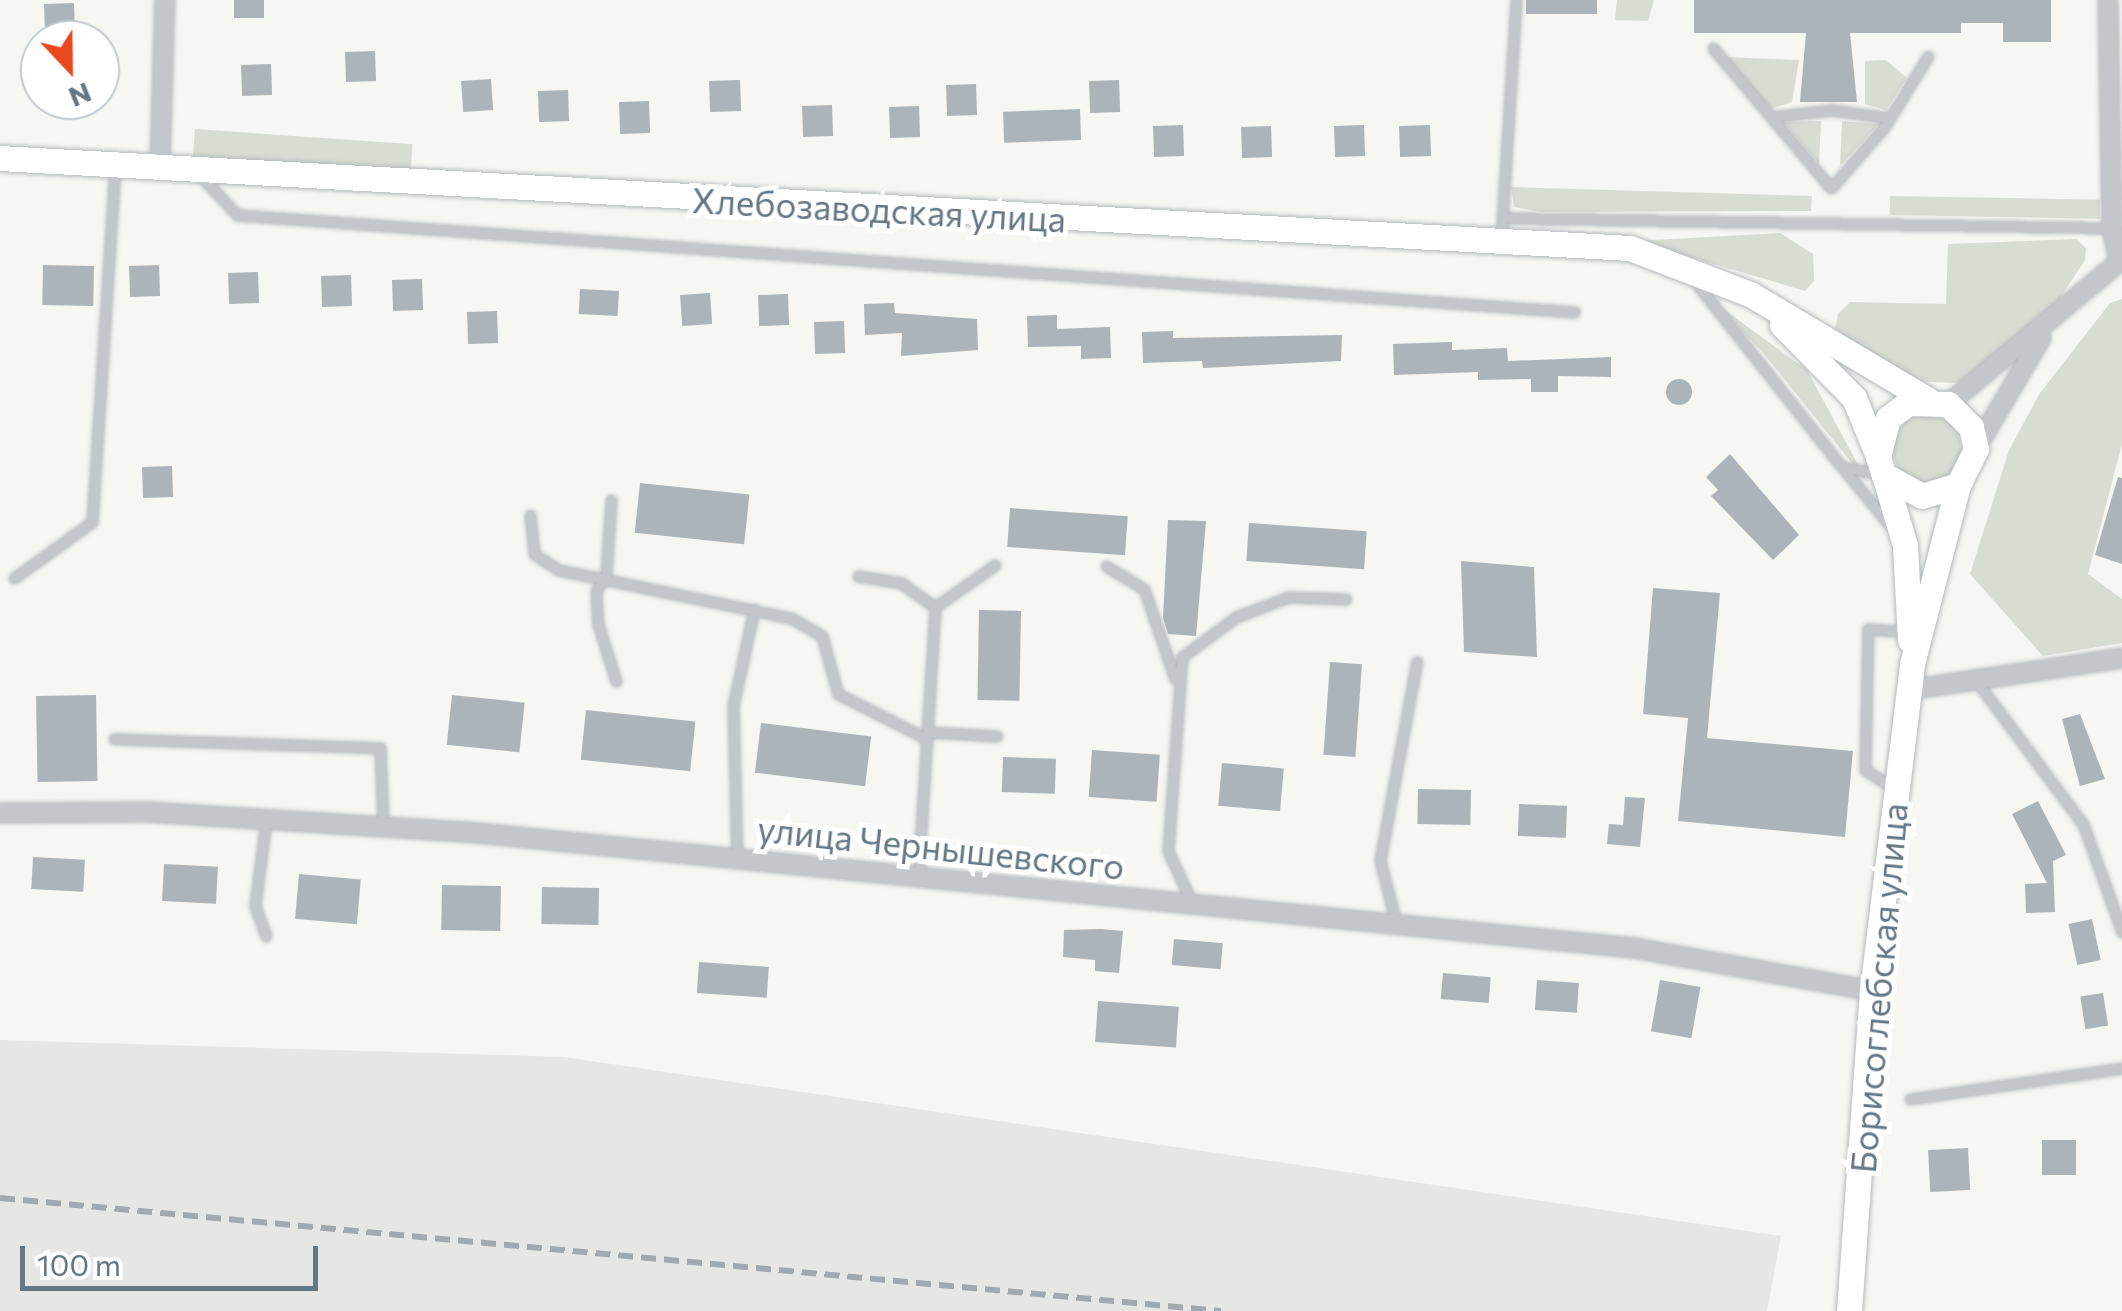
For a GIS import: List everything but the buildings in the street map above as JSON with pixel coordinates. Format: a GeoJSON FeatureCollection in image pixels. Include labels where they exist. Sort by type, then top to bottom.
{"type":"FeatureCollection","features":[{"type":"Feature","properties":{"kind":"street"},"geometry":{"type":"LineString","coordinates":[[160,164],[165,0]]}},
{"type":"Feature","properties":{"kind":"street"},"geometry":{"type":"LineString","coordinates":[[1881,466],[1888,418],[1938,401],[2052,322],[2121,262],[2112,228],[2108,0]]}},
{"type":"Feature","properties":{"kind":"street","name":"Хлебозаводская улица"},"geometry":{"type":"LineString","coordinates":[[0,158],[1502,230],[1630,248],[1750,294]]}},
{"type":"Feature","properties":{"kind":"street"},"geometry":{"type":"LineString","coordinates":[[1750,294],[1938,401],[1971,427],[1976,449]]}},
{"type":"Feature","properties":{"kind":"street"},"geometry":{"type":"LineString","coordinates":[[1750,294],[1854,398],[1881,466],[1905,545],[1910,677]]}},
{"type":"Feature","properties":{"kind":"street"},"geometry":{"type":"LineString","coordinates":[[1910,677],[1958,484],[2052,322]]}},
{"type":"Feature","properties":{"kind":"street"},"geometry":{"type":"LineString","coordinates":[[1881,466],[1922,496],[1958,484]]}},
{"type":"Feature","properties":{"kind":"street"},"geometry":{"type":"LineString","coordinates":[[1910,677],[1975,680],[2122,658]]}},
{"type":"Feature","properties":{"kind":"street","name":"Борисоглебская улица"},"geometry":{"type":"LineString","coordinates":[[1849,1311],[1872,990],[1910,677]]}},
{"type":"Feature","properties":{"kind":"street","name":"улица Чернышевского"},"geometry":{"type":"LineString","coordinates":[[0,813],[382,827],[736,859],[1634,948],[1872,990]]}},
{"type":"Feature","properties":{"kind":"lane"},"geometry":{"type":"LineString","coordinates":[[1516,0],[1502,230],[2112,228]]}},
{"type":"Feature","properties":{"kind":"lane"},"geometry":{"type":"LineString","coordinates":[[1713,48],[1831,188],[1889,118],[1928,56]]}},
{"type":"Feature","properties":{"kind":"lane"},"geometry":{"type":"LineString","coordinates":[[1772,118],[1832,110],[1889,118]]}},
{"type":"Feature","properties":{"kind":"lane"},"geometry":{"type":"LineString","coordinates":[[14,578],[92,522],[115,164]]}},
{"type":"Feature","properties":{"kind":"lane"},"geometry":{"type":"LineString","coordinates":[[192,167],[238,214],[1574,312]]}},
{"type":"Feature","properties":{"kind":"lane"},"geometry":{"type":"LineString","coordinates":[[1680,264],[1905,545]]}},
{"type":"Feature","properties":{"kind":"lane"},"geometry":{"type":"LineString","coordinates":[[1842,467],[1881,466]]}},
{"type":"Feature","properties":{"kind":"lane"},"geometry":{"type":"LineString","coordinates":[[611,500],[606,575],[596,591],[598,624],[616,681]]}},
{"type":"Feature","properties":{"kind":"lane"},"geometry":{"type":"LineString","coordinates":[[530,516],[534,554],[559,570],[606,575],[791,618],[822,636],[838,694],[927,736],[997,736]]}},
{"type":"Feature","properties":{"kind":"lane"},"geometry":{"type":"LineString","coordinates":[[935,607],[995,565]]}},
{"type":"Feature","properties":{"kind":"lane"},"geometry":{"type":"LineString","coordinates":[[1106,566],[1144,589],[1175,681]]}},
{"type":"Feature","properties":{"kind":"lane"},"geometry":{"type":"LineString","coordinates":[[858,576],[901,583],[935,607]]}},
{"type":"Feature","properties":{"kind":"lane"},"geometry":{"type":"LineString","coordinates":[[1193,906],[1168,851],[1175,681],[1182,657],[1236,616],[1288,597],[1346,598]]}},
{"type":"Feature","properties":{"kind":"lane"},"geometry":{"type":"LineString","coordinates":[[918,878],[935,607]]}},
{"type":"Feature","properties":{"kind":"lane"},"geometry":{"type":"LineString","coordinates":[[736,859],[733,706],[754,609]]}},
{"type":"Feature","properties":{"kind":"lane"},"geometry":{"type":"LineString","coordinates":[[1896,793],[1865,770],[1868,629],[1910,632]]}},
{"type":"Feature","properties":{"kind":"lane"},"geometry":{"type":"LineString","coordinates":[[1396,925],[1380,860],[1417,662]]}},
{"type":"Feature","properties":{"kind":"lane"},"geometry":{"type":"LineString","coordinates":[[1975,680],[2083,824],[2122,932]]}},
{"type":"Feature","properties":{"kind":"lane"},"geometry":{"type":"LineString","coordinates":[[114,739],[380,748],[382,827]]}},
{"type":"Feature","properties":{"kind":"lane"},"geometry":{"type":"LineString","coordinates":[[266,820],[255,906],[266,936]]}},
{"type":"Feature","properties":{"kind":"lane"},"geometry":{"type":"LineString","coordinates":[[1910,1099],[2122,1068]]}},
{"type":"Feature","properties":{"kind":"shaded area"},"geometry":{"type":"Polygon","coordinates":[[[1617,0],[1654,0],[1648,21],[1615,20],[1617,0]]]}},
{"type":"Feature","properties":{"kind":"shaded area"},"geometry":{"type":"Polygon","coordinates":[[[1724,57],[1799,60],[1792,102],[1771,109],[1724,57]]]}},
{"type":"Feature","properties":{"kind":"shaded area"},"geometry":{"type":"Polygon","coordinates":[[[1886,60],[1907,78],[1886,110],[1865,104],[1865,61],[1886,60]]]}},
{"type":"Feature","properties":{"kind":"shaded area"},"geometry":{"type":"Polygon","coordinates":[[[1821,121],[1819,164],[1784,122],[1821,121]]]}},
{"type":"Feature","properties":{"kind":"shaded area"},"geometry":{"type":"Polygon","coordinates":[[[1842,121],[1879,124],[1840,166],[1842,121]]]}},
{"type":"Feature","properties":{"kind":"shaded area"},"geometry":{"type":"Polygon","coordinates":[[[195,129],[412,144],[410,174],[193,159],[195,129]]]}},
{"type":"Feature","properties":{"kind":"shaded area"},"geometry":{"type":"Polygon","coordinates":[[[1511,187],[1812,196],[1811,211],[1541,212],[1514,207],[1511,187]]]}},
{"type":"Feature","properties":{"kind":"shaded area"},"geometry":{"type":"Polygon","coordinates":[[[1890,196],[2100,200],[2100,219],[1890,215],[1890,196]]]}},
{"type":"Feature","properties":{"kind":"shaded area"},"geometry":{"type":"Polygon","coordinates":[[[1780,233],[1813,254],[1814,281],[1805,291],[1636,241],[1780,233]]]}},
{"type":"Feature","properties":{"kind":"shaded area"},"geometry":{"type":"Polygon","coordinates":[[[2076,239],[2086,248],[2085,260],[2043,324],[1981,372],[1956,383],[1904,381],[1834,335],[1838,314],[1850,302],[1946,304],[1948,244],[2076,239]]]}},
{"type":"Feature","properties":{"kind":"shaded area"},"geometry":{"type":"Polygon","coordinates":[[[2122,299],[2122,444],[2088,574],[2122,599],[2122,643],[2043,656],[1970,574],[2009,450],[2040,393],[2110,303],[2122,299]]]}},
{"type":"Feature","properties":{"kind":"shaded area"},"geometry":{"type":"Polygon","coordinates":[[[1715,303],[1807,370],[1868,483],[1764,354],[1715,303]]]}},
{"type":"Feature","properties":{"kind":"shaded area"},"geometry":{"type":"Polygon","coordinates":[[[1927,415],[1951,425],[1961,449],[1951,473],[1927,483],[1903,473],[1893,449],[1903,425],[1927,415]]]}},
{"type":"Feature","properties":{"kind":"shaded area"},"geometry":{"type":"Polygon","coordinates":[[[0,1040],[564,1057],[1781,1236],[1767,1311],[0,1311],[0,1040]]]}},
{"type":"Feature","properties":{"kind":"railway"},"geometry":{"type":"LineString","coordinates":[[0,1198],[1221,1311]]}}]}
